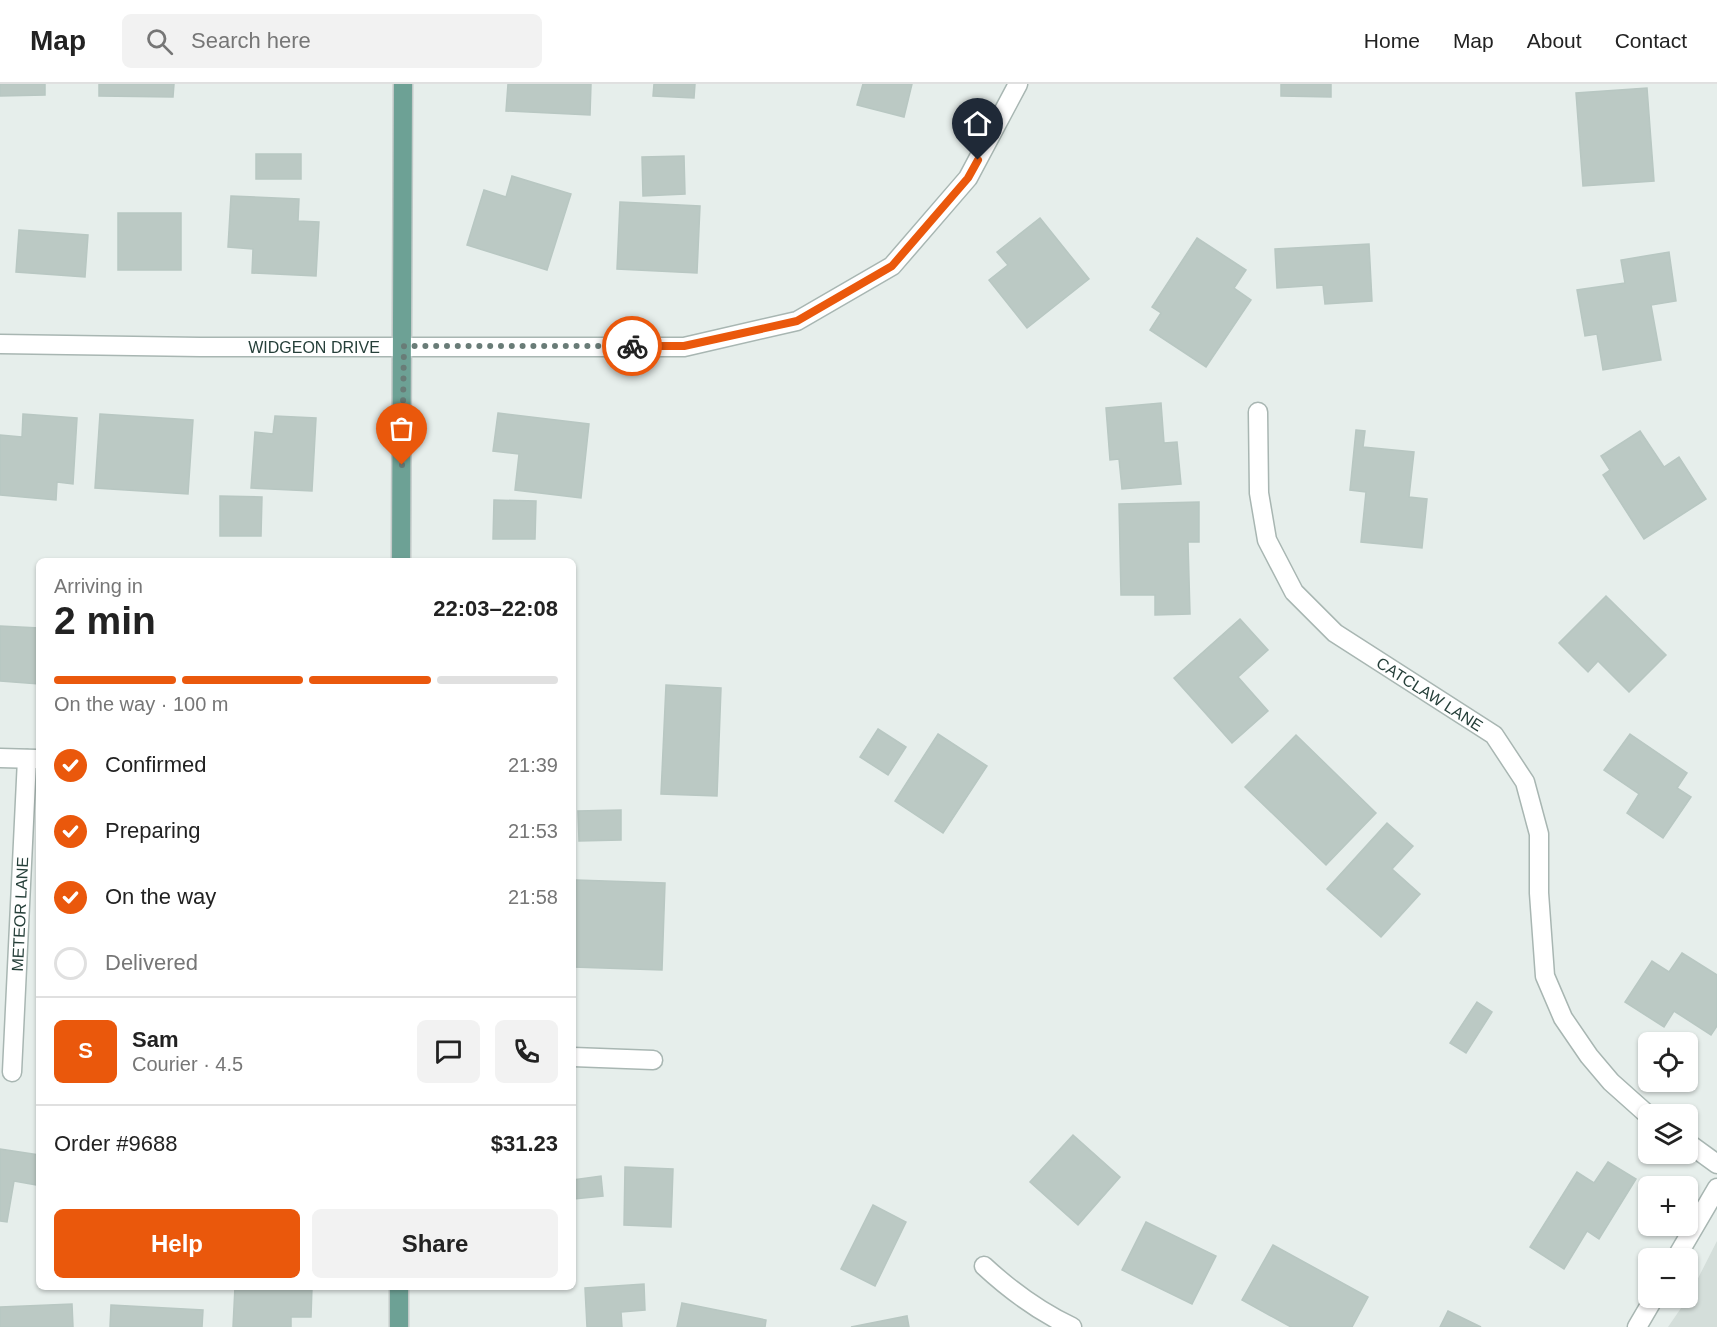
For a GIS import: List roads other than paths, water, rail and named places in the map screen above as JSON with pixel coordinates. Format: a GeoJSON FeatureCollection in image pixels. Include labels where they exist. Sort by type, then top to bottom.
{"type":"FeatureCollection","features":[{"type":"Feature","properties":{"kind":"main road"},"geometry":{"type":"LineString","coordinates":[[401,558],[404,84]]}},
{"type":"Feature","properties":{"kind":"main road"},"geometry":{"type":"LineString","coordinates":[[399,1290],[399,1327]]}},
{"type":"Feature","properties":{"kind":"street","name":"WIDGEON DRIVE"},"geometry":{"type":"LineString","coordinates":[[0,344],[684,346],[797,321],[892,266],[968,178],[1018,84]]}},
{"type":"Feature","properties":{"kind":"street","name":"CATCLAW LANE"},"geometry":{"type":"LineString","coordinates":[[1258,412],[1259,493],[1267,540],[1294,592],[1335,633],[1494,735],[1525,782],[1539,834],[1539,893],[1545,976],[1563,1018],[1589,1056],[1611,1082],[1638,1106]]}},
{"type":"Feature","properties":{"kind":"street"},"geometry":{"type":"LineString","coordinates":[[0,758],[33,759]]}},
{"type":"Feature","properties":{"kind":"street","name":"METEOR LANE"},"geometry":{"type":"LineString","coordinates":[[12,1072],[33,759]]}},
{"type":"Feature","properties":{"kind":"street"},"geometry":{"type":"LineString","coordinates":[[576,1057],[653,1060]]}},
{"type":"Feature","properties":{"kind":"street"},"geometry":{"type":"LineString","coordinates":[[1698,1150],[1717,1164]]}},
{"type":"Feature","properties":{"kind":"street"},"geometry":{"type":"LineString","coordinates":[[1682,1248],[1717,1188]]}},
{"type":"Feature","properties":{"kind":"street"},"geometry":{"type":"LineString","coordinates":[[984,1266],[1011,1292],[1050,1317],[1072,1327]]}},
{"type":"Feature","properties":{"kind":"street"},"geometry":{"type":"LineString","coordinates":[[1637,1327],[1648,1308]]}}]}
